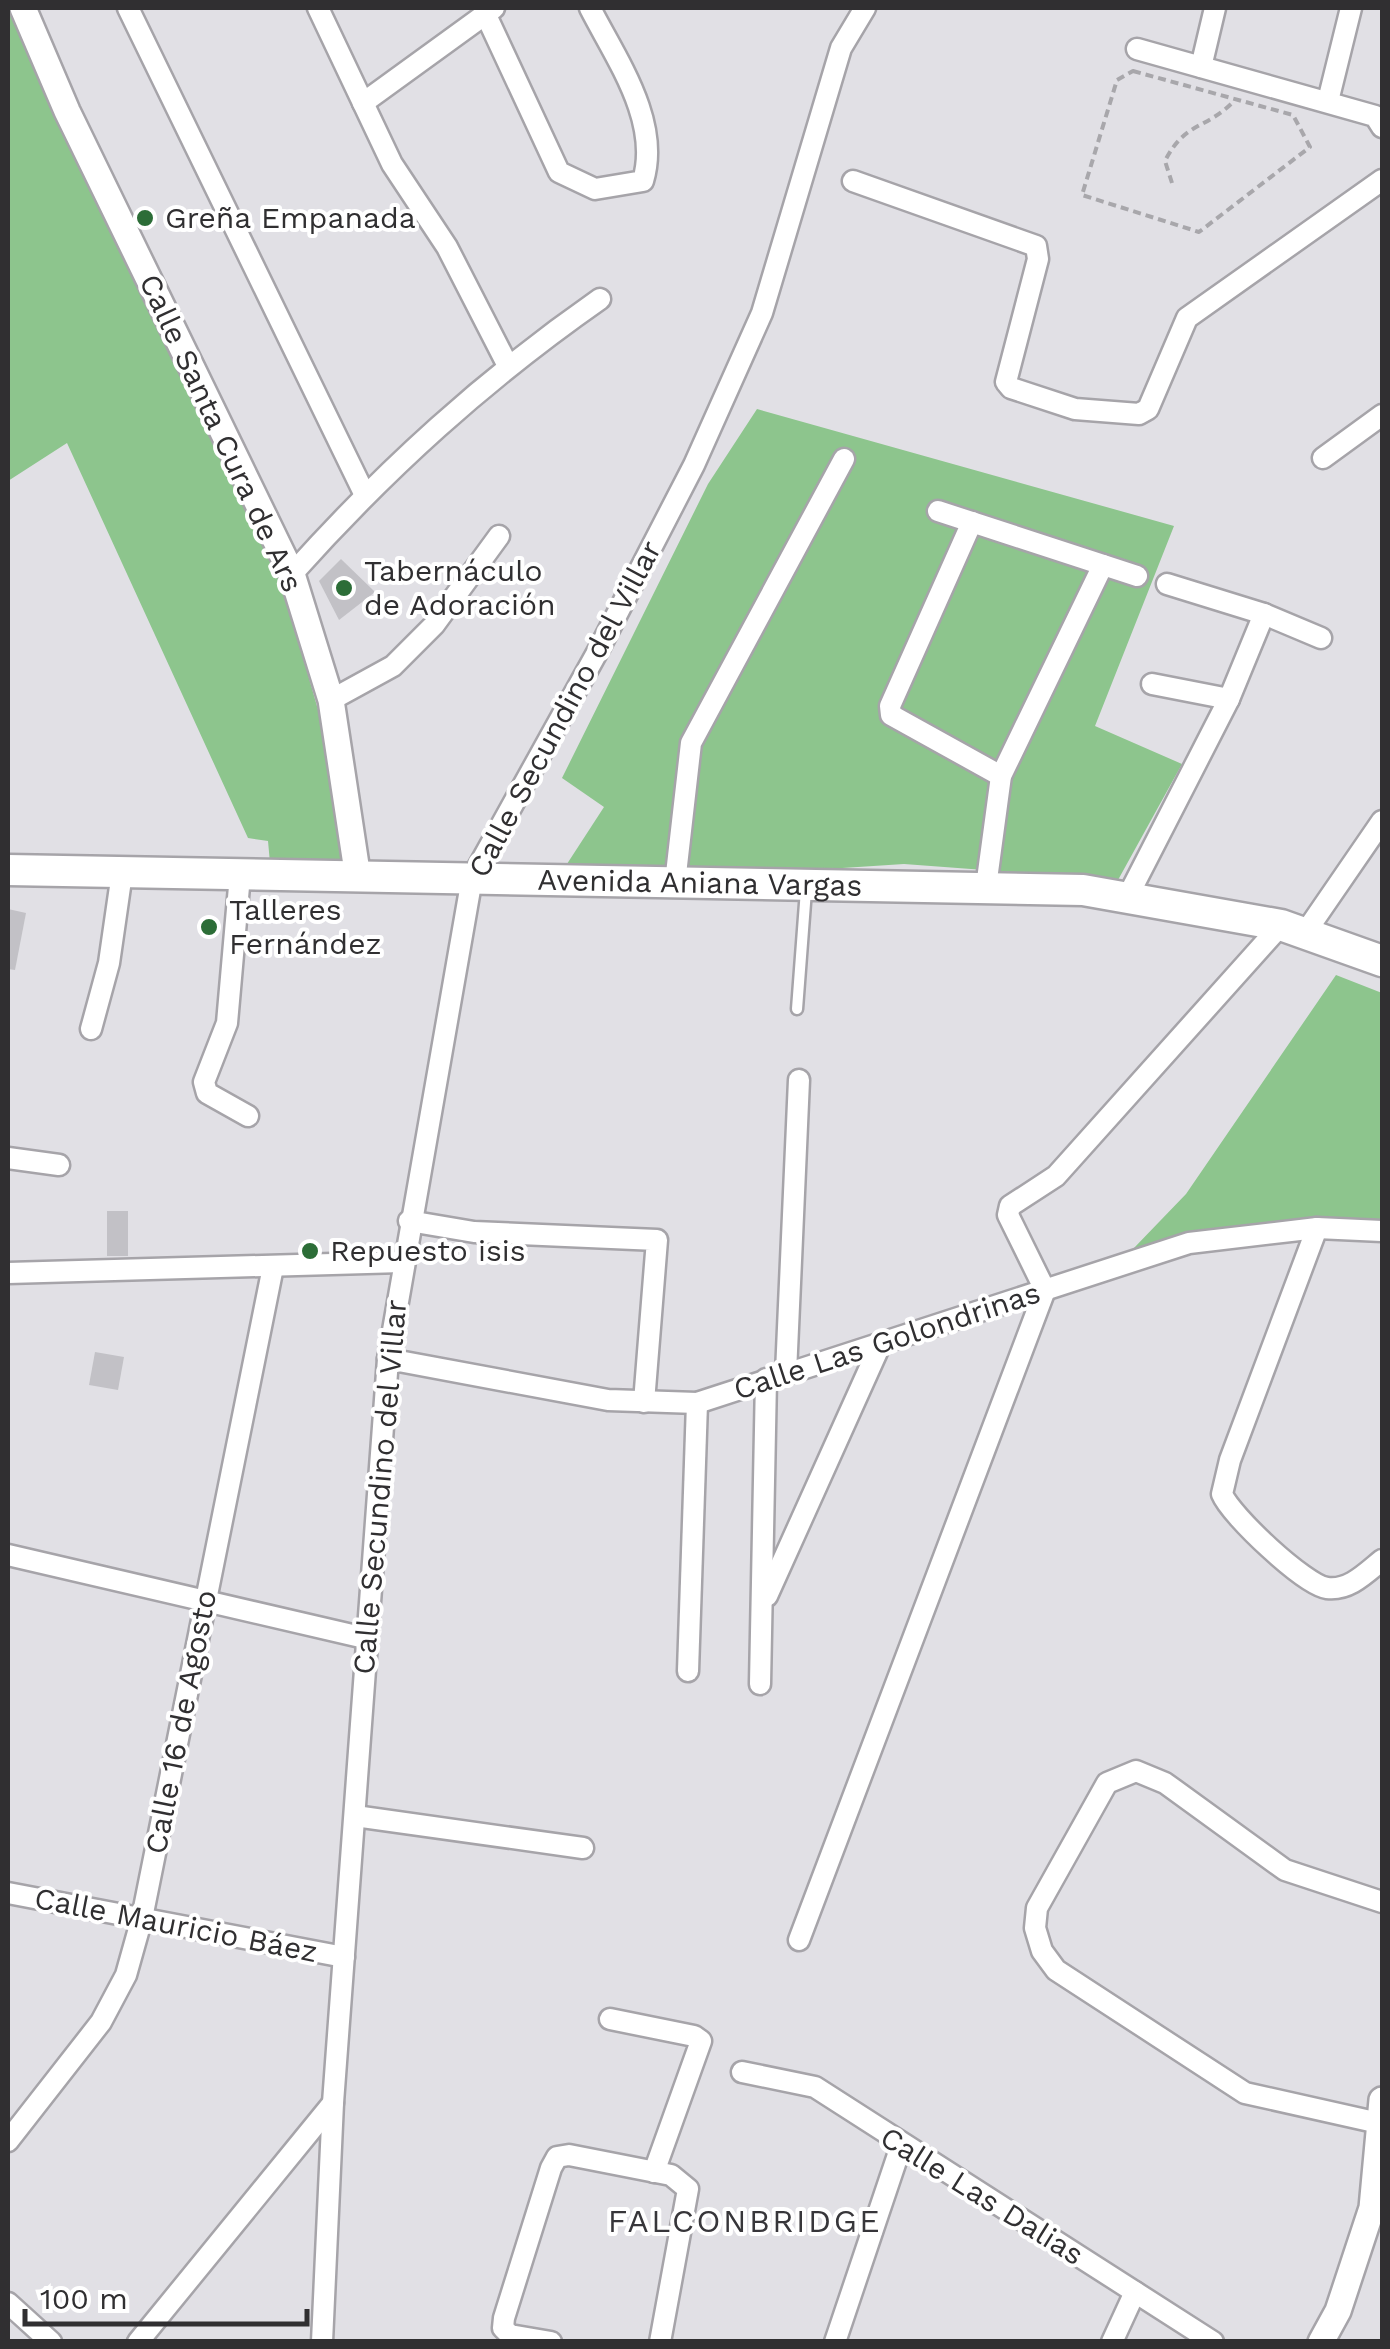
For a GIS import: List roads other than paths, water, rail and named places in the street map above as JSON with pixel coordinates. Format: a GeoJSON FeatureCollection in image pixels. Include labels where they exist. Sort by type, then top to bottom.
{"type":"FeatureCollection","features":[{"type":"Feature","properties":{"kind":"main road","name":"Avenida Aniana Vargas"},"geometry":{"type":"LineString","coordinates":[[9,868],[358,878],[986,887],[1128,896],[1293,929],[1382,961]]}},
{"type":"Feature","properties":{"kind":"street","name":"Calle Santa Cura de Ars"},"geometry":{"type":"LineString","coordinates":[[23,8],[68,110],[292,574],[331,700],[358,878]]}},
{"type":"Feature","properties":{"kind":"street"},"geometry":{"type":"LineString","coordinates":[[128,8],[364,493]]}},
{"type":"Feature","properties":{"kind":"street"},"geometry":{"type":"LineString","coordinates":[[318,8],[392,164],[447,247],[507,364]]}},
{"type":"Feature","properties":{"kind":"street"},"geometry":{"type":"LineString","coordinates":[[363,102],[490,10],[559,172],[595,189],[643,181],[648,164],[644,118],[590,8]]}},
{"type":"Feature","properties":{"kind":"street","name":"Calle Secundino del Villar"},"geometry":{"type":"LineString","coordinates":[[322,2342],[333,2104],[388,1359],[409,1221],[472,878],[590,666],[702,448],[762,313],[835,65],[865,8]]}},
{"type":"Feature","properties":{"kind":"street"},"geometry":{"type":"LineString","coordinates":[[1202,66],[1215,8]]}},
{"type":"Feature","properties":{"kind":"street"},"geometry":{"type":"LineString","coordinates":[[1328,101],[1351,8]]}},
{"type":"Feature","properties":{"kind":"street"},"geometry":{"type":"LineString","coordinates":[[1137,49],[1328,101],[1375,116],[1382,127]]}},
{"type":"Feature","properties":{"kind":"street"},"geometry":{"type":"LineString","coordinates":[[853,181],[1036,246],[1040,251],[1006,382],[1011,388],[1075,409],[1139,414],[1148,409],[1187,318],[1382,180]]}},
{"type":"Feature","properties":{"kind":"street"},"geometry":{"type":"LineString","coordinates":[[292,574],[364,493],[507,364],[600,299]]}},
{"type":"Feature","properties":{"kind":"street"},"geometry":{"type":"LineString","coordinates":[[1323,458],[1382,415]]}},
{"type":"Feature","properties":{"kind":"street"},"geometry":{"type":"LineString","coordinates":[[675,884],[691,743],[844,459]]}},
{"type":"Feature","properties":{"kind":"street"},"geometry":{"type":"LineString","coordinates":[[938,511],[1137,576]]}},
{"type":"Feature","properties":{"kind":"street"},"geometry":{"type":"LineString","coordinates":[[972,522],[890,706],[891,715],[1001,776]]}},
{"type":"Feature","properties":{"kind":"street"},"geometry":{"type":"LineString","coordinates":[[331,700],[393,666],[434,625],[498,536]]}},
{"type":"Feature","properties":{"kind":"street"},"geometry":{"type":"LineString","coordinates":[[986,887],[1001,776],[1102,565]]}},
{"type":"Feature","properties":{"kind":"street"},"geometry":{"type":"LineString","coordinates":[[1167,584],[1264,614],[1321,638]]}},
{"type":"Feature","properties":{"kind":"street"},"geometry":{"type":"LineString","coordinates":[[1128,896],[1229,700],[1264,614]]}},
{"type":"Feature","properties":{"kind":"street"},"geometry":{"type":"LineString","coordinates":[[1152,684],[1229,700]]}},
{"type":"Feature","properties":{"kind":"street"},"geometry":{"type":"LineString","coordinates":[[799,1940],[1045,1290],[1008,1215],[1010,1206],[1056,1176],[1293,929],[1382,821]]}},
{"type":"Feature","properties":{"kind":"street"},"geometry":{"type":"LineString","coordinates":[[90,1028],[109,962],[122,873]]}},
{"type":"Feature","properties":{"kind":"street"},"geometry":{"type":"LineString","coordinates":[[240,875],[227,1023],[204,1082],[207,1094],[248,1116]]}},
{"type":"Feature","properties":{"kind":"street"},"geometry":{"type":"LineString","coordinates":[[760,1684],[776,1376],[799,1080]]}},
{"type":"Feature","properties":{"kind":"street"},"geometry":{"type":"LineString","coordinates":[[8,1158],[59,1165]]}},
{"type":"Feature","properties":{"kind":"street"},"geometry":{"type":"LineString","coordinates":[[409,1221],[474,1232],[657,1240],[644,1402]]}},
{"type":"Feature","properties":{"kind":"street"},"geometry":{"type":"LineString","coordinates":[[1317,1228],[1230,1460],[1222,1494],[1238,1522],[1319,1586],[1348,1586],[1382,1560]]}},
{"type":"Feature","properties":{"kind":"street","name":"Calle Las Golondrinas"},"geometry":{"type":"LineString","coordinates":[[388,1359],[608,1400],[697,1403],[1189,1244],[1317,1228],[1382,1231]]}},
{"type":"Feature","properties":{"kind":"street"},"geometry":{"type":"LineString","coordinates":[[8,1273],[402,1262]]}},
{"type":"Feature","properties":{"kind":"street","name":"Calle 16 de Agosto"},"geometry":{"type":"LineString","coordinates":[[8,2141],[101,2022],[126,1975],[142,1918],[273,1267]]}},
{"type":"Feature","properties":{"kind":"street"},"geometry":{"type":"LineString","coordinates":[[762,1607],[881,1343]]}},
{"type":"Feature","properties":{"kind":"street"},"geometry":{"type":"LineString","coordinates":[[688,1671],[697,1403]]}},
{"type":"Feature","properties":{"kind":"street"},"geometry":{"type":"LineString","coordinates":[[8,1554],[366,1638]]}},
{"type":"Feature","properties":{"kind":"street"},"geometry":{"type":"LineString","coordinates":[[1321,2342],[1338,2311],[1377,2212],[1381,2112],[1246,2094],[1076,1987],[1042,1951],[1035,1928],[1037,1908],[1107,1783],[1136,1770],[1165,1783],[1285,1870],[1382,1902]]}},
{"type":"Feature","properties":{"kind":"street"},"geometry":{"type":"LineString","coordinates":[[354,1816],[582,1848]]}},
{"type":"Feature","properties":{"kind":"street","name":"Calle Mauricio Báez"},"geometry":{"type":"LineString","coordinates":[[8,1892],[344,1957]]}},
{"type":"Feature","properties":{"kind":"street"},"geometry":{"type":"LineString","coordinates":[[610,2019],[694,2036],[701,2042],[654,2172]]}},
{"type":"Feature","properties":{"kind":"street","name":"Calle Las Dalias"},"geometry":{"type":"LineString","coordinates":[[742,2072],[815,2086],[901,2146],[1213,2342]]}},
{"type":"Feature","properties":{"kind":"street"},"geometry":{"type":"LineString","coordinates":[[138,2342],[333,2104]]}},
{"type":"Feature","properties":{"kind":"street"},"geometry":{"type":"LineString","coordinates":[[835,2342],[901,2146]]}},
{"type":"Feature","properties":{"kind":"street"},"geometry":{"type":"LineString","coordinates":[[551,2342],[510,2335],[503,2328],[551,2168],[558,2157],[570,2155],[672,2175],[688,2189],[660,2342]]}},
{"type":"Feature","properties":{"kind":"street"},"geometry":{"type":"LineString","coordinates":[[1112,2342],[1135,2292]]}},
{"type":"Feature","properties":{"kind":"street"},"geometry":{"type":"LineString","coordinates":[[8,2303],[51,2342]]}},
{"type":"Feature","properties":{"kind":"lane"},"geometry":{"type":"LineString","coordinates":[[797,1009],[807,885]]}},
{"type":"Feature","properties":{"kind":"place","name":"Greña Empanada"},"geometry":{"type":"Point","coordinates":[145,218]}},
{"type":"Feature","properties":{"kind":"place","name":"Tabernáculo de Adoración"},"geometry":{"type":"Point","coordinates":[344,588]}},
{"type":"Feature","properties":{"kind":"place","name":"Talleres Fernández"},"geometry":{"type":"Point","coordinates":[209,927]}},
{"type":"Feature","properties":{"kind":"place","name":"Repuesto isis"},"geometry":{"type":"Point","coordinates":[310,1251]}},
{"type":"Feature","properties":{"kind":"district","name":"FALCONBRIDGE"},"geometry":{"type":"Point","coordinates":[745,2221]}}]}
